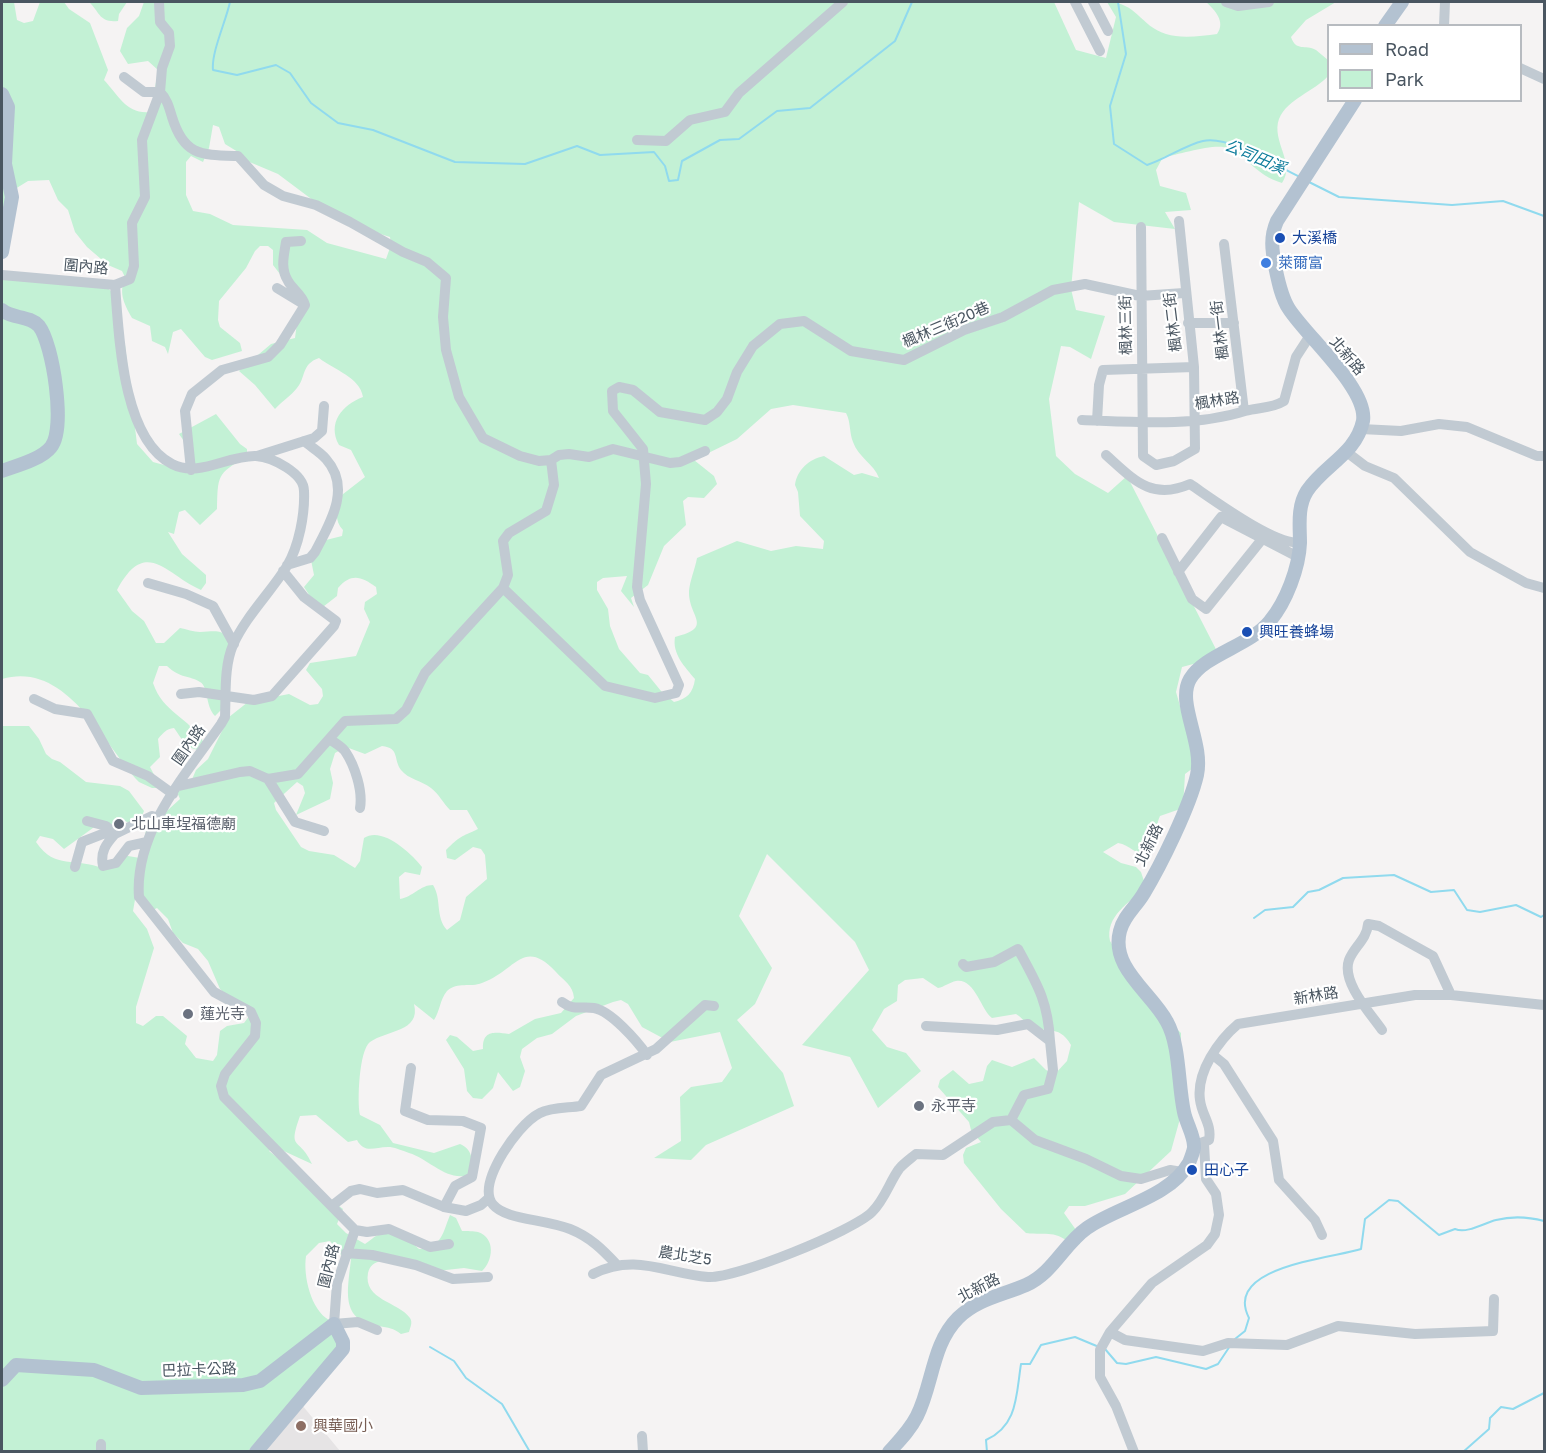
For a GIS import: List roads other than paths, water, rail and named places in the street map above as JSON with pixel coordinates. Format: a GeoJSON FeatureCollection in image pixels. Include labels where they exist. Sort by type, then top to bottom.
{"type":"FeatureCollection","features":[{"type":"Feature","properties":{"kind":"main road"},"geometry":{"type":"LineString","coordinates":[[1386,24],[1402,2]]}},
{"type":"Feature","properties":{"kind":"main road"},"geometry":{"type":"LineString","coordinates":[[2,94],[8,107],[5,164],[12,197],[2,252]]}},
{"type":"Feature","properties":{"kind":"main road","name":"北新路"},"geometry":{"type":"LineString","coordinates":[[889,1452],[905,1436],[919,1414],[940,1343],[958,1318],[978,1304],[1000,1293],[1026,1285],[1044,1274],[1086,1229],[1156,1193],[1182,1172],[1199,1145],[1184,1111],[1170,1025],[1123,964],[1118,951],[1119,934],[1125,917],[1143,896],[1196,780],[1199,748],[1186,704],[1186,688],[1193,674],[1259,633],[1272,619],[1293,576],[1298,557],[1299,516],[1305,493],[1348,453],[1361,429],[1364,411],[1352,385],[1309,337],[1288,308],[1281,292],[1271,243],[1276,221],[1354,102]]}},
{"type":"Feature","properties":{"kind":"main road"},"geometry":{"type":"LineString","coordinates":[[2,310],[27,318],[39,326],[54,374],[59,409],[52,446],[44,453],[2,471]]}},
{"type":"Feature","properties":{"kind":"main road"},"geometry":{"type":"LineString","coordinates":[[256,1452],[343,1349],[343,1342],[334,1324]]}},
{"type":"Feature","properties":{"kind":"main road","name":"巴拉卡公路"},"geometry":{"type":"LineString","coordinates":[[2,1380],[16,1365],[22,1365],[94,1370],[141,1388],[243,1385],[266,1376],[334,1324]]}},
{"type":"Feature","properties":{"kind":"street"},"geometry":{"type":"LineString","coordinates":[[115,285],[130,279],[134,266],[132,223],[145,196],[142,140],[160,92],[162,68],[170,46],[168,33],[160,22],[158,2]]}},
{"type":"Feature","properties":{"kind":"street"},"geometry":{"type":"LineString","coordinates":[[637,140],[666,141],[690,120],[725,112],[739,93],[843,2]]}},
{"type":"Feature","properties":{"kind":"street"},"geometry":{"type":"LineString","coordinates":[[1076,2],[1100,51]]}},
{"type":"Feature","properties":{"kind":"street"},"geometry":{"type":"LineString","coordinates":[[1093,2],[1108,31]]}},
{"type":"Feature","properties":{"kind":"street"},"geometry":{"type":"LineString","coordinates":[[1226,2],[1238,6],[1269,2]]}},
{"type":"Feature","properties":{"kind":"street"},"geometry":{"type":"LineString","coordinates":[[1444,24],[1445,2]]}},
{"type":"Feature","properties":{"kind":"street"},"geometry":{"type":"LineString","coordinates":[[1522,68],[1545,79]]}},
{"type":"Feature","properties":{"kind":"street"},"geometry":{"type":"LineString","coordinates":[[124,77],[144,92],[160,92],[166,97],[177,133],[189,149],[202,155],[238,156],[264,185],[273,191],[316,206],[350,222],[403,252],[427,262],[446,278],[443,317],[446,350],[459,397],[483,438],[520,456],[551,460],[559,455],[589,457],[613,449],[645,455],[670,463],[680,462],[705,451]]}},
{"type":"Feature","properties":{"kind":"street","name":"楓林二街"},"geometry":{"type":"LineString","coordinates":[[1142,422],[1143,456],[1156,465],[1174,461],[1195,449],[1194,367],[1184,293],[1179,221]]}},
{"type":"Feature","properties":{"kind":"street","name":"楓林三街"},"geometry":{"type":"LineString","coordinates":[[1141,227],[1142,422]]}},
{"type":"Feature","properties":{"kind":"street"},"geometry":{"type":"LineString","coordinates":[[301,241],[286,242],[282,263],[288,281],[303,297],[305,305],[280,345],[268,357],[222,370],[192,394],[185,411],[191,470],[257,456],[314,438],[322,431],[324,406]]}},
{"type":"Feature","properties":{"kind":"street","name":"楓林一街"},"geometry":{"type":"LineString","coordinates":[[1224,244],[1244,411]]}},
{"type":"Feature","properties":{"kind":"street","name":"圍內路"},"geometry":{"type":"LineString","coordinates":[[2,275],[115,285],[121,354],[139,426],[152,449],[172,465],[191,470]]}},
{"type":"Feature","properties":{"kind":"street","name":"楓林三街20巷"},"geometry":{"type":"LineString","coordinates":[[645,455],[643,449],[613,411],[612,392],[619,387],[633,390],[660,412],[705,420],[717,412],[727,399],[738,372],[753,346],[780,324],[804,321],[851,351],[904,360],[964,330],[1003,317],[1053,290],[1085,284],[1140,296]]}},
{"type":"Feature","properties":{"kind":"street"},"geometry":{"type":"LineString","coordinates":[[277,288],[305,305]]}},
{"type":"Feature","properties":{"kind":"street"},"geometry":{"type":"LineString","coordinates":[[1140,296],[1184,293]]}},
{"type":"Feature","properties":{"kind":"street"},"geometry":{"type":"LineString","coordinates":[[1188,323],[1234,322]]}},
{"type":"Feature","properties":{"kind":"street","name":"楓林路"},"geometry":{"type":"LineString","coordinates":[[1082,420],[1142,422],[1195,420],[1273,408],[1284,401],[1296,357],[1309,337]]}},
{"type":"Feature","properties":{"kind":"street"},"geometry":{"type":"LineString","coordinates":[[1098,421],[1099,385],[1104,370],[1194,367]]}},
{"type":"Feature","properties":{"kind":"street"},"geometry":{"type":"LineString","coordinates":[[1361,429],[1401,431],[1439,424],[1467,427],[1537,456],[1545,456]]}},
{"type":"Feature","properties":{"kind":"street"},"geometry":{"type":"LineString","coordinates":[[181,694],[199,692],[225,698],[240,696],[254,700],[272,696],[334,626],[336,621],[304,597],[285,568],[310,558],[315,552],[340,493],[338,478],[326,459],[304,441]]}},
{"type":"Feature","properties":{"kind":"street"},"geometry":{"type":"LineString","coordinates":[[1348,453],[1365,466],[1394,478],[1470,552],[1526,583],[1545,588]]}},
{"type":"Feature","properties":{"kind":"street"},"geometry":{"type":"LineString","coordinates":[[502,588],[605,686],[655,698],[676,693],[679,685],[637,588],[646,484],[645,455]]}},
{"type":"Feature","properties":{"kind":"street"},"geometry":{"type":"LineString","coordinates":[[1106,455],[1140,485],[1157,490],[1175,491],[1190,484],[1264,532],[1294,543],[1300,542]]}},
{"type":"Feature","properties":{"kind":"street","name":"圍內路"},"geometry":{"type":"LineString","coordinates":[[257,456],[293,470],[304,488],[304,511],[285,568],[234,644],[228,663],[225,717],[152,828],[138,880],[140,897],[214,992],[251,1012],[256,1023],[255,1036],[225,1074],[221,1086],[224,1097],[258,1134],[333,1205],[355,1230],[338,1283],[334,1324]]}},
{"type":"Feature","properties":{"kind":"street"},"geometry":{"type":"LineString","coordinates":[[268,779],[298,774],[345,721],[396,719],[406,710],[425,673],[502,588],[508,575],[503,541],[509,533],[546,511],[554,485],[551,460]]}},
{"type":"Feature","properties":{"kind":"street"},"geometry":{"type":"LineString","coordinates":[[1178,572],[1221,516],[1298,557]]}},
{"type":"Feature","properties":{"kind":"street"},"geometry":{"type":"LineString","coordinates":[[1162,538],[1192,599],[1206,609],[1263,538]]}},
{"type":"Feature","properties":{"kind":"street"},"geometry":{"type":"LineString","coordinates":[[148,583],[186,594],[213,606],[234,644]]}},
{"type":"Feature","properties":{"kind":"street"},"geometry":{"type":"LineString","coordinates":[[34,699],[55,709],[87,714],[113,761],[176,790],[240,771],[250,771],[268,779],[296,822],[324,831]]}},
{"type":"Feature","properties":{"kind":"street"},"geometry":{"type":"LineString","coordinates":[[329,739],[344,751],[359,784],[362,798],[360,808]]}},
{"type":"Feature","properties":{"kind":"street"},"geometry":{"type":"LineString","coordinates":[[147,842],[129,846],[116,863],[103,866],[101,857],[106,844],[115,834],[152,816],[159,818]]}},
{"type":"Feature","properties":{"kind":"street"},"geometry":{"type":"LineString","coordinates":[[87,821],[106,826],[115,834]]}},
{"type":"Feature","properties":{"kind":"street"},"geometry":{"type":"LineString","coordinates":[[75,867],[82,842],[105,833],[115,834]]}},
{"type":"Feature","properties":{"kind":"street"},"geometry":{"type":"LineString","coordinates":[[1382,1030],[1361,1004],[1348,973],[1348,961],[1368,932],[1368,924],[1380,926],[1433,956],[1451,996]]}},
{"type":"Feature","properties":{"kind":"street"},"geometry":{"type":"LineString","coordinates":[[963,964],[966,967],[994,962],[1018,949],[1039,986],[1048,1013],[1053,1070],[1048,1089],[1024,1095],[1011,1119],[1035,1140],[1086,1159],[1121,1176],[1141,1179],[1170,1170],[1182,1172]]}},
{"type":"Feature","properties":{"kind":"street","name":"新林路"},"geometry":{"type":"LineString","coordinates":[[1105,1342],[1152,1283],[1207,1245],[1215,1234],[1219,1215],[1216,1194],[1206,1179],[1199,1145],[1209,1140],[1211,1130],[1200,1100],[1202,1079],[1222,1038],[1238,1024],[1415,995],[1545,1005]]}},
{"type":"Feature","properties":{"kind":"street"},"geometry":{"type":"LineString","coordinates":[[562,1002],[571,1009],[596,1008],[632,1034],[647,1055]]}},
{"type":"Feature","properties":{"kind":"street"},"geometry":{"type":"LineString","coordinates":[[333,1205],[351,1191],[360,1189],[377,1193],[403,1190],[444,1207],[466,1211],[481,1205],[489,1198],[499,1160],[509,1142],[541,1113],[581,1106],[601,1075],[656,1050],[705,1005],[714,1006]]}},
{"type":"Feature","properties":{"kind":"street"},"geometry":{"type":"LineString","coordinates":[[926,1026],[997,1030],[1028,1024],[1050,1041]]}},
{"type":"Feature","properties":{"kind":"street"},"geometry":{"type":"LineString","coordinates":[[1213,1055],[1224,1064],[1274,1141],[1279,1180],[1315,1220],[1322,1235]]}},
{"type":"Feature","properties":{"kind":"street"},"geometry":{"type":"LineString","coordinates":[[411,1068],[405,1111],[428,1120],[463,1121],[481,1128],[472,1177],[455,1186],[444,1207]]}},
{"type":"Feature","properties":{"kind":"street","name":"農北芝5"},"geometry":{"type":"LineString","coordinates":[[616,1264],[646,1264],[711,1277],[778,1261],[871,1214],[885,1197],[900,1169],[916,1154],[943,1155],[993,1122],[1011,1119]]}},
{"type":"Feature","properties":{"kind":"street"},"geometry":{"type":"LineString","coordinates":[[489,1198],[493,1206],[502,1214],[570,1229],[597,1243],[616,1264],[593,1274]]}},
{"type":"Feature","properties":{"kind":"street"},"geometry":{"type":"LineString","coordinates":[[355,1230],[367,1232],[389,1229],[430,1247],[449,1244]]}},
{"type":"Feature","properties":{"kind":"street"},"geometry":{"type":"LineString","coordinates":[[346,1253],[372,1255],[416,1265],[453,1279],[488,1277]]}},
{"type":"Feature","properties":{"kind":"street"},"geometry":{"type":"LineString","coordinates":[[1134,1452],[1116,1406],[1100,1377],[1105,1342],[1125,1340],[1203,1351],[1228,1343],[1287,1345],[1338,1326],[1415,1334],[1493,1331],[1494,1299]]}},
{"type":"Feature","properties":{"kind":"street"},"geometry":{"type":"LineString","coordinates":[[334,1324],[358,1322],[377,1330]]}},
{"type":"Feature","properties":{"kind":"street"},"geometry":{"type":"LineString","coordinates":[[642,1436],[643,1452]]}},
{"type":"Feature","properties":{"kind":"waterway"},"geometry":{"type":"LineString","coordinates":[[230,2],[216,46],[213,70],[237,75],[276,65],[290,73],[311,103],[338,123],[373,130],[455,162],[525,164],[577,146],[600,155],[654,152],[665,166],[669,181],[678,180],[682,161],[720,140],[739,139],[777,111],[810,108],[895,41],[912,2]]}},
{"type":"Feature","properties":{"kind":"waterway","name":"公司田溪"},"geometry":{"type":"LineString","coordinates":[[1118,2],[1126,54],[1110,106],[1114,144],[1147,165],[1196,143],[1214,140],[1239,147],[1300,177]]}},
{"type":"Feature","properties":{"kind":"waterway","name":"公司田溪"},"geometry":{"type":"LineString","coordinates":[[1307,181],[1339,197],[1452,205],[1503,201],[1544,216]]}},
{"type":"Feature","properties":{"kind":"waterway"},"geometry":{"type":"LineString","coordinates":[[1254,918],[1265,910],[1293,907],[1308,892],[1319,890],[1343,878],[1394,875],[1431,892],[1454,890],[1467,910],[1480,912],[1516,905],[1541,917],[1544,915]]}},
{"type":"Feature","properties":{"kind":"waterway"},"geometry":{"type":"LineString","coordinates":[[1235,1339],[1245,1331],[1249,1318],[1245,1300],[1251,1287],[1265,1276],[1285,1267],[1361,1249],[1365,1219],[1389,1200],[1398,1201],[1439,1235],[1455,1229],[1470,1229],[1508,1218],[1544,1221]]}},
{"type":"Feature","properties":{"kind":"waterway"},"geometry":{"type":"LineString","coordinates":[[987,1452],[986,1440],[1004,1427],[1014,1408],[1021,1364],[1030,1364],[1041,1345],[1075,1337],[1099,1347]]}},
{"type":"Feature","properties":{"kind":"waterway"},"geometry":{"type":"LineString","coordinates":[[1105,1349],[1117,1363],[1126,1364],[1156,1357],[1206,1369],[1218,1364],[1230,1346]]}},
{"type":"Feature","properties":{"kind":"waterway"},"geometry":{"type":"LineString","coordinates":[[430,1347],[454,1361],[466,1378],[502,1404],[530,1452]]}},
{"type":"Feature","properties":{"kind":"waterway"},"geometry":{"type":"LineString","coordinates":[[1463,1452],[1489,1429],[1490,1418],[1501,1407],[1513,1409],[1544,1393]]}},
{"type":"Feature","properties":{"kind":"place","name":"大溪橋"},"geometry":{"type":"Point","coordinates":[1280,238]}},
{"type":"Feature","properties":{"kind":"place","name":"萊爾富"},"geometry":{"type":"Point","coordinates":[1266,263]}},
{"type":"Feature","properties":{"kind":"place","name":"興旺養蜂場"},"geometry":{"type":"Point","coordinates":[1247,632]}},
{"type":"Feature","properties":{"kind":"place","name":"北山車埕福德廟"},"geometry":{"type":"Point","coordinates":[119,824]}},
{"type":"Feature","properties":{"kind":"place","name":"蓮光寺"},"geometry":{"type":"Point","coordinates":[188,1014]}},
{"type":"Feature","properties":{"kind":"place","name":"永平寺"},"geometry":{"type":"Point","coordinates":[919,1106]}},
{"type":"Feature","properties":{"kind":"place","name":"田心子"},"geometry":{"type":"Point","coordinates":[1192,1170]}},
{"type":"Feature","properties":{"kind":"place","name":"興華國小"},"geometry":{"type":"Point","coordinates":[301,1426]}}]}
